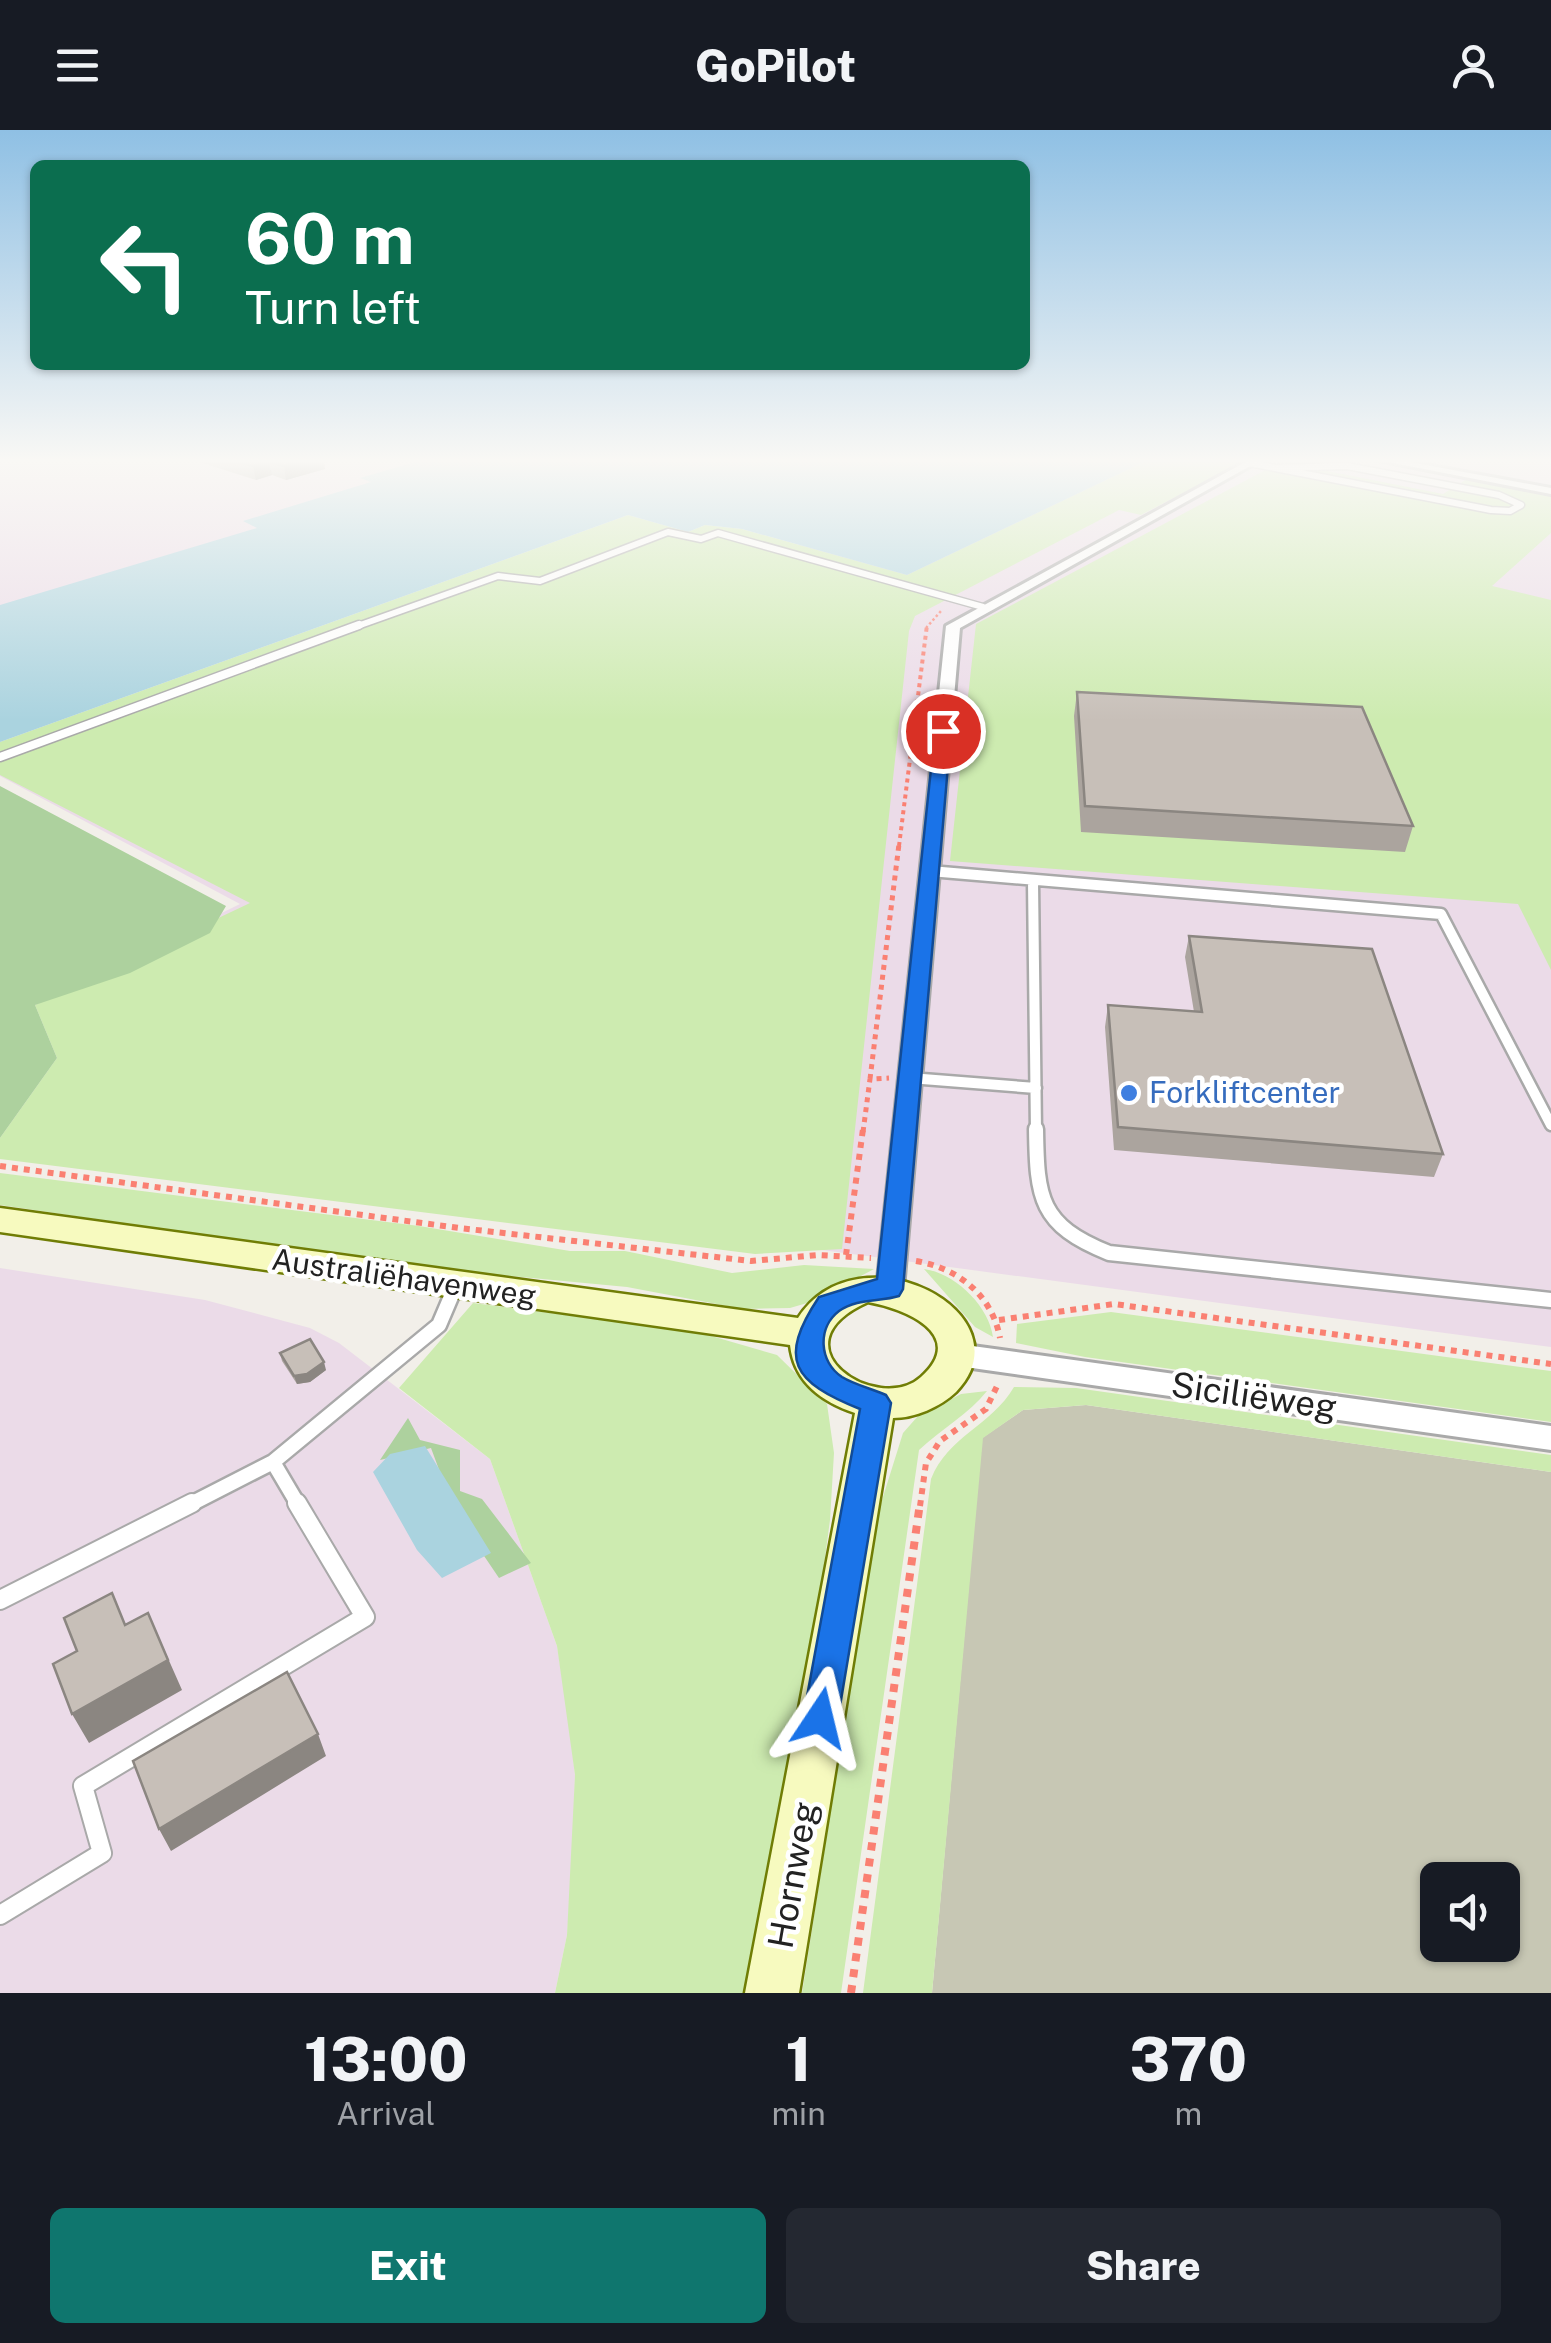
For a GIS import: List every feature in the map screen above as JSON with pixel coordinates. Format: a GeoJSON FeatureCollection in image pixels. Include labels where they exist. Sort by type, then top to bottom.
{"type":"FeatureCollection","features":[{"type":"Feature","properties":{"kind":"street"},"geometry":{"type":"LineString","coordinates":[[890,1275],[953,626],[982,606],[1098,547]]}},
{"type":"Feature","properties":{"kind":"street","name":"Australiëhavenweg"},"geometry":{"type":"LineString","coordinates":[[0,1220],[809,1334]]}},
{"type":"Feature","properties":{"kind":"street"},"geometry":{"type":"LineString","coordinates":[[890,1275],[947,1319],[956,1336],[958,1354],[952,1372],[922,1397],[876,1403],[832,1386],[817,1370],[809,1352],[809,1334],[816,1318],[838,1299],[868,1289],[890,1275]]}},
{"type":"Feature","properties":{"kind":"street","name":"Siciliëweg"},"geometry":{"type":"LineString","coordinates":[[958,1354],[1551,1438]]}},
{"type":"Feature","properties":{"kind":"street","name":"Hornweg"},"geometry":{"type":"LineString","coordinates":[[772,1993],[876,1403]]}},
{"type":"Feature","properties":{"kind":"lane"},"geometry":{"type":"LineString","coordinates":[[0,757],[472,584],[498,576],[540,581],[629,547]]}},
{"type":"Feature","properties":{"kind":"lane"},"geometry":{"type":"LineString","coordinates":[[769,547],[982,606]]}},
{"type":"Feature","properties":{"kind":"lane"},"geometry":{"type":"LineString","coordinates":[[930,871],[1441,914],[1551,1126]]}},
{"type":"Feature","properties":{"kind":"lane"},"geometry":{"type":"LineString","coordinates":[[1033,882],[1037,1186],[1047,1214],[1063,1232],[1110,1252],[1551,1300]]}},
{"type":"Feature","properties":{"kind":"lane"},"geometry":{"type":"LineString","coordinates":[[910,1078],[1036,1088]]}},
{"type":"Feature","properties":{"kind":"lane"},"geometry":{"type":"LineString","coordinates":[[0,1600],[274,1462],[439,1325],[456,1285]]}},
{"type":"Feature","properties":{"kind":"lane"},"geometry":{"type":"LineString","coordinates":[[0,1914],[102,1852],[83,1786],[365,1617],[274,1462]]}},
{"type":"Feature","properties":{"kind":"path"},"geometry":{"type":"LineString","coordinates":[[846,1255],[926,627],[934,616],[961,600]]}},
{"type":"Feature","properties":{"kind":"path"},"geometry":{"type":"LineString","coordinates":[[870,1078],[910,1078]]}},
{"type":"Feature","properties":{"kind":"path"},"geometry":{"type":"LineString","coordinates":[[0,1166],[459,1228],[732,1258],[846,1255],[890,1275],[932,1262],[956,1272],[999,1320],[1001,1360],[997,1394],[986,1409],[940,1441],[926,1463],[851,1993]]}},
{"type":"Feature","properties":{"kind":"path"},"geometry":{"type":"LineString","coordinates":[[999,1320],[1114,1304],[1551,1364]]}},
{"type":"Feature","properties":{"kind":"shaded area"},"geometry":{"type":"Polygon","coordinates":[[[0,547],[224,547],[0,615],[0,547]]]}},
{"type":"Feature","properties":{"kind":"shaded area"},"geometry":{"type":"Polygon","coordinates":[[[794,547],[1551,547],[1551,1347],[325,1184],[34,1005],[240,904],[0,776],[0,742],[794,547]]]}},
{"type":"Feature","properties":{"kind":"shaded area"},"geometry":{"type":"Polygon","coordinates":[[[0,1268],[205,1300],[310,1328],[339,1343],[490,1459],[557,1646],[568,1713],[575,1775],[573,1856],[567,1935],[555,1993],[0,1993],[0,1268]]]}},
{"type":"Feature","properties":{"kind":"shaded area"},"geometry":{"type":"Polygon","coordinates":[[[1086,1405],[1551,1472],[1551,1993],[932,1993],[982,1438],[1023,1410],[1086,1405]]]}},
{"type":"Feature","properties":{"kind":"green space"},"geometry":{"type":"Polygon","coordinates":[[[540,547],[806,547],[907,575],[966,547],[1048,547],[915,616],[909,631],[842,1249],[755,1254],[0,1159],[0,1138],[57,1058],[35,1005],[250,903],[0,775],[0,742],[540,547]]]}},
{"type":"Feature","properties":{"kind":"green space"},"geometry":{"type":"Polygon","coordinates":[[[1121,547],[1535,547],[1492,586],[1551,600],[1551,970],[1518,904],[950,861],[976,624],[1121,547]]]}},
{"type":"Feature","properties":{"kind":"green space"},"geometry":{"type":"Polygon","coordinates":[[[0,786],[226,906],[210,933],[130,973],[35,1005],[57,1058],[0,1138],[0,786]]]}},
{"type":"Feature","properties":{"kind":"green space"},"geometry":{"type":"Polygon","coordinates":[[[0,1173],[419,1226],[570,1251],[625,1251],[732,1273],[804,1265],[874,1269],[814,1301],[790,1308],[743,1309],[627,1287],[435,1269],[0,1205],[0,1173]]]}},
{"type":"Feature","properties":{"kind":"green space"},"geometry":{"type":"Polygon","coordinates":[[[924,1269],[947,1277],[969,1293],[985,1314],[993,1337],[975,1327],[924,1269]]]}},
{"type":"Feature","properties":{"kind":"green space"},"geometry":{"type":"Polygon","coordinates":[[[473,1303],[701,1333],[777,1355],[827,1404],[834,1453],[816,1626],[749,1993],[555,1993],[567,1935],[575,1775],[557,1646],[490,1459],[399,1388],[473,1303]]]}},
{"type":"Feature","properties":{"kind":"green space"},"geometry":{"type":"Polygon","coordinates":[[[1111,1312],[1551,1371],[1551,1422],[1085,1357],[1016,1343],[1017,1324],[1111,1312]]]}},
{"type":"Feature","properties":{"kind":"green space"},"geometry":{"type":"Polygon","coordinates":[[[1014,1387],[1076,1388],[1551,1455],[1551,1472],[1086,1405],[1023,1410],[983,1438],[932,1993],[863,1993],[931,1479],[948,1452],[994,1412],[1014,1387]]]}},
{"type":"Feature","properties":{"kind":"green space"},"geometry":{"type":"Polygon","coordinates":[[[987,1391],[919,1450],[841,1993],[802,1993],[877,1516],[903,1433],[918,1416],[961,1394],[987,1391]]]}},
{"type":"Feature","properties":{"kind":"green space"},"geometry":{"type":"Polygon","coordinates":[[[408,1418],[420,1440],[460,1450],[460,1491],[482,1499],[531,1563],[499,1578],[455,1513],[431,1448],[380,1460],[408,1418]]]}},
{"type":"Feature","properties":{"kind":"water"},"geometry":{"type":"Polygon","coordinates":[[[194,547],[540,547],[0,742],[0,605],[194,547]]]}},
{"type":"Feature","properties":{"kind":"water"},"geometry":{"type":"Polygon","coordinates":[[[806,547],[966,547],[907,575],[806,547]]]}},
{"type":"Feature","properties":{"kind":"water"},"geometry":{"type":"Polygon","coordinates":[[[425,1446],[491,1553],[442,1578],[417,1550],[373,1472],[390,1454],[425,1446]]]}},
{"type":"Feature","properties":{"kind":"building"},"geometry":{"type":"Polygon","coordinates":[[[1077,692],[1362,707],[1413,826],[1085,806],[1077,692]]]}},
{"type":"Feature","properties":{"kind":"building"},"geometry":{"type":"Polygon","coordinates":[[[1189,936],[1372,949],[1443,1154],[1118,1127],[1108,1005],[1202,1012],[1189,936]]]}},
{"type":"Feature","properties":{"kind":"building"},"geometry":{"type":"Polygon","coordinates":[[[310,1339],[324,1362],[307,1374],[294,1376],[280,1353],[310,1339]]]}},
{"type":"Feature","properties":{"kind":"building"},"geometry":{"type":"Polygon","coordinates":[[[112,1593],[125,1625],[148,1613],[168,1660],[72,1714],[53,1664],[77,1651],[64,1618],[112,1593]]]}},
{"type":"Feature","properties":{"kind":"building"},"geometry":{"type":"Polygon","coordinates":[[[287,1672],[318,1734],[159,1829],[133,1761],[287,1672]]]}},
{"type":"Feature","properties":{"kind":"place","name":"Forkliftcenter"},"geometry":{"type":"Point","coordinates":[1129,1093]}},
{"type":"Feature","properties":{"kind":"route"},"geometry":{"type":"LineString","coordinates":[[820,1718],[876,1403],[852,1397],[832,1386],[817,1370],[809,1352],[809,1334],[816,1318],[846,1294],[890,1289],[943,731]]}}]}
